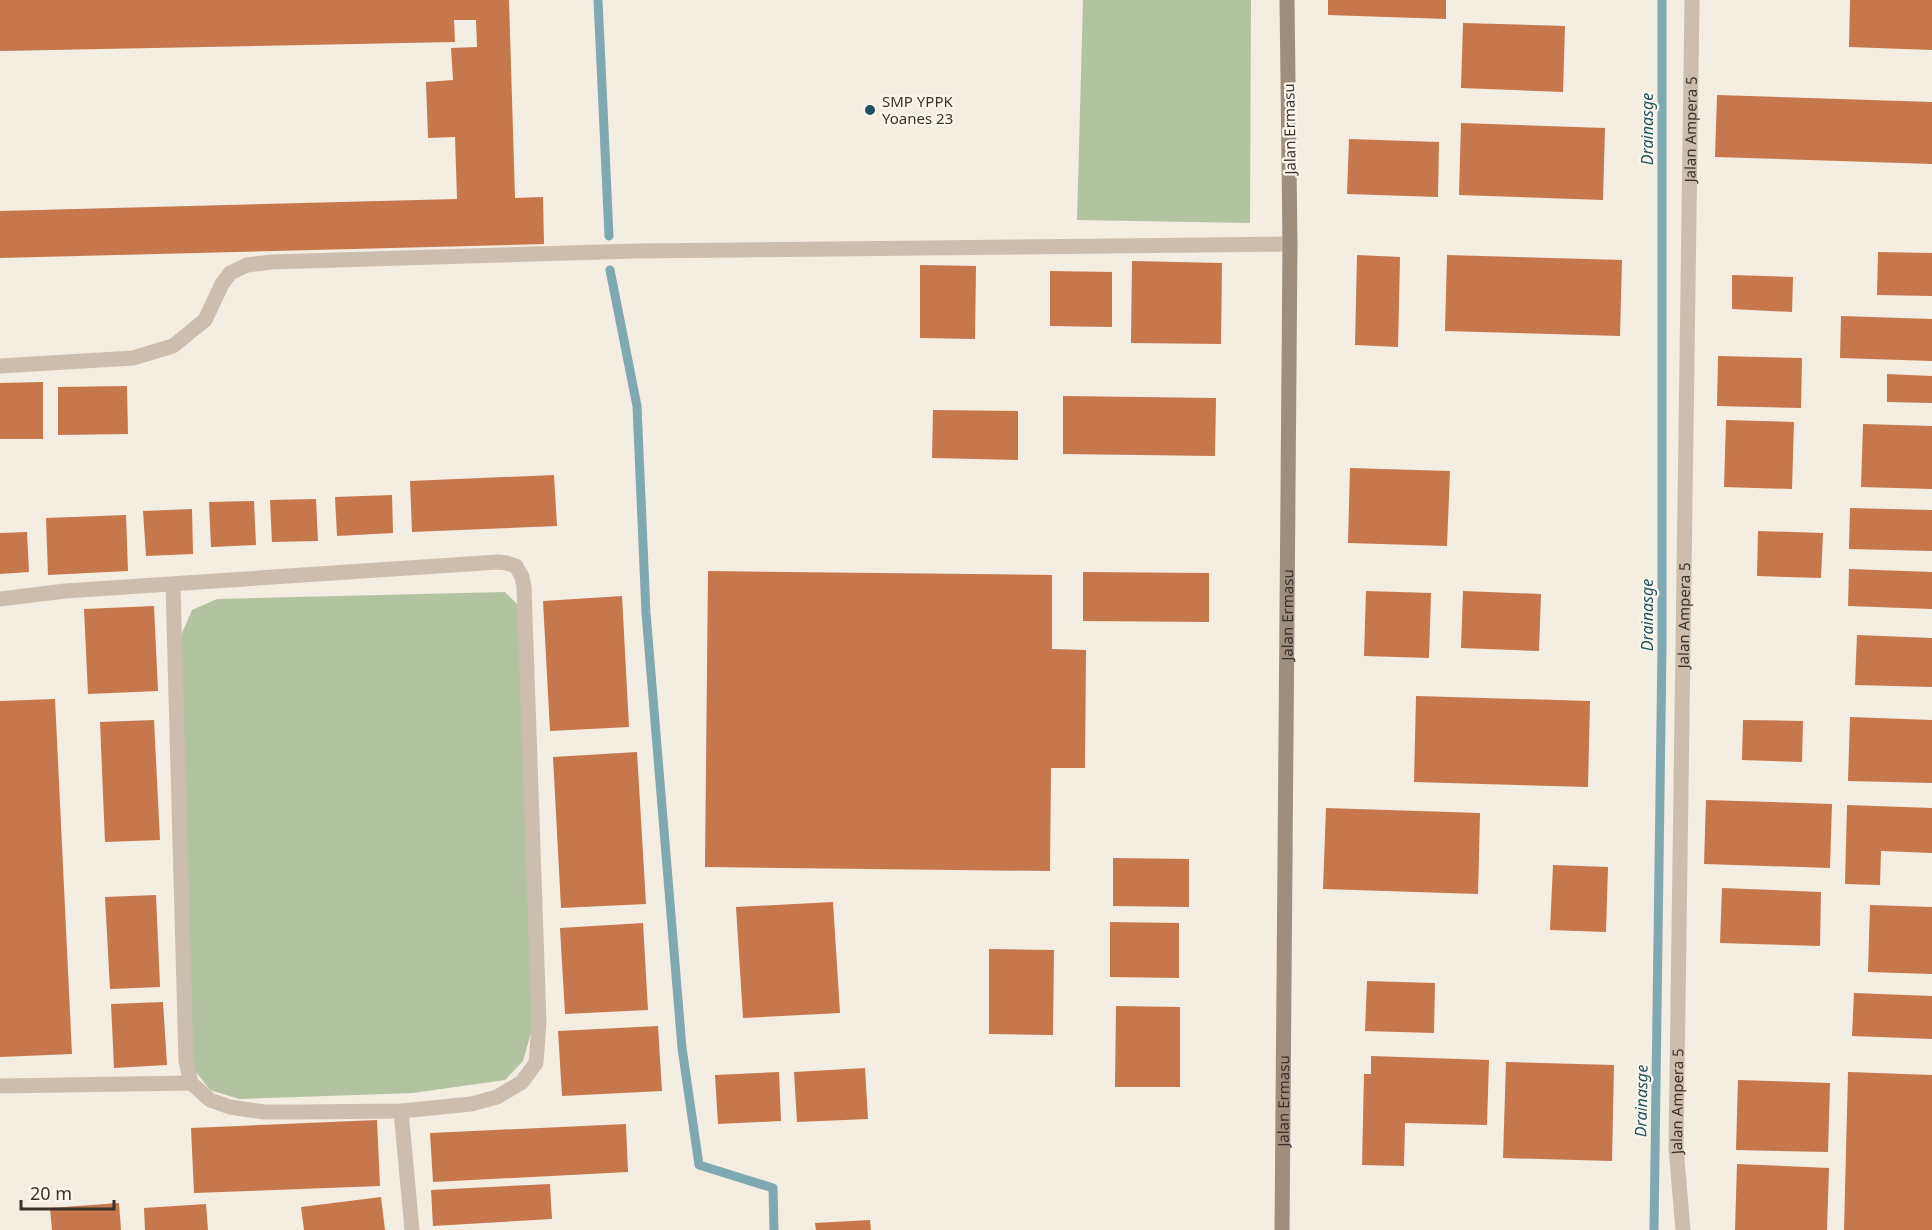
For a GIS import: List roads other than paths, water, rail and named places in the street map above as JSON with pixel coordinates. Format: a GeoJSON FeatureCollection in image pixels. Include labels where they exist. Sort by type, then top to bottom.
{"type":"FeatureCollection","features":[{"type":"Feature","properties":{"kind":"street","name":"Jalan Ermasu"},"geometry":{"type":"LineString","coordinates":[[1282,1230],[1290,244],[1287,0]]}},
{"type":"Feature","properties":{"kind":"street","name":"Jalan Ampera 5"},"geometry":{"type":"LineString","coordinates":[[1683,1230],[1676,1148],[1692,0]]}},
{"type":"Feature","properties":{"kind":"street"},"geometry":{"type":"LineString","coordinates":[[0,366],[133,357],[173,346],[205,320],[222,284],[230,273],[248,265],[272,262],[636,251],[1290,244]]}},
{"type":"Feature","properties":{"kind":"street"},"geometry":{"type":"LineString","coordinates":[[0,599],[65,591],[277,576],[498,562],[516,566],[524,587],[539,1022],[536,1064],[522,1082],[497,1097],[471,1104],[401,1111],[264,1112],[230,1107],[210,1100],[190,1083],[186,1061],[173,585]]}},
{"type":"Feature","properties":{"kind":"street"},"geometry":{"type":"LineString","coordinates":[[0,1086],[190,1083]]}},
{"type":"Feature","properties":{"kind":"street"},"geometry":{"type":"LineString","coordinates":[[401,1111],[412,1230]]}},
{"type":"Feature","properties":{"kind":"waterway"},"geometry":{"type":"LineString","coordinates":[[598,0],[609,236]]}},
{"type":"Feature","properties":{"kind":"waterway","name":"Drainasge"},"geometry":{"type":"LineString","coordinates":[[1654,1230],[1662,648],[1662,0]]}},
{"type":"Feature","properties":{"kind":"waterway"},"geometry":{"type":"LineString","coordinates":[[610,270],[637,406],[646,613],[682,1048],[699,1165],[773,1188],[774,1230]]}},
{"type":"Feature","properties":{"kind":"place","name":"SMP YPPK Yoanes 23"},"geometry":{"type":"Point","coordinates":[870,110]}}]}
